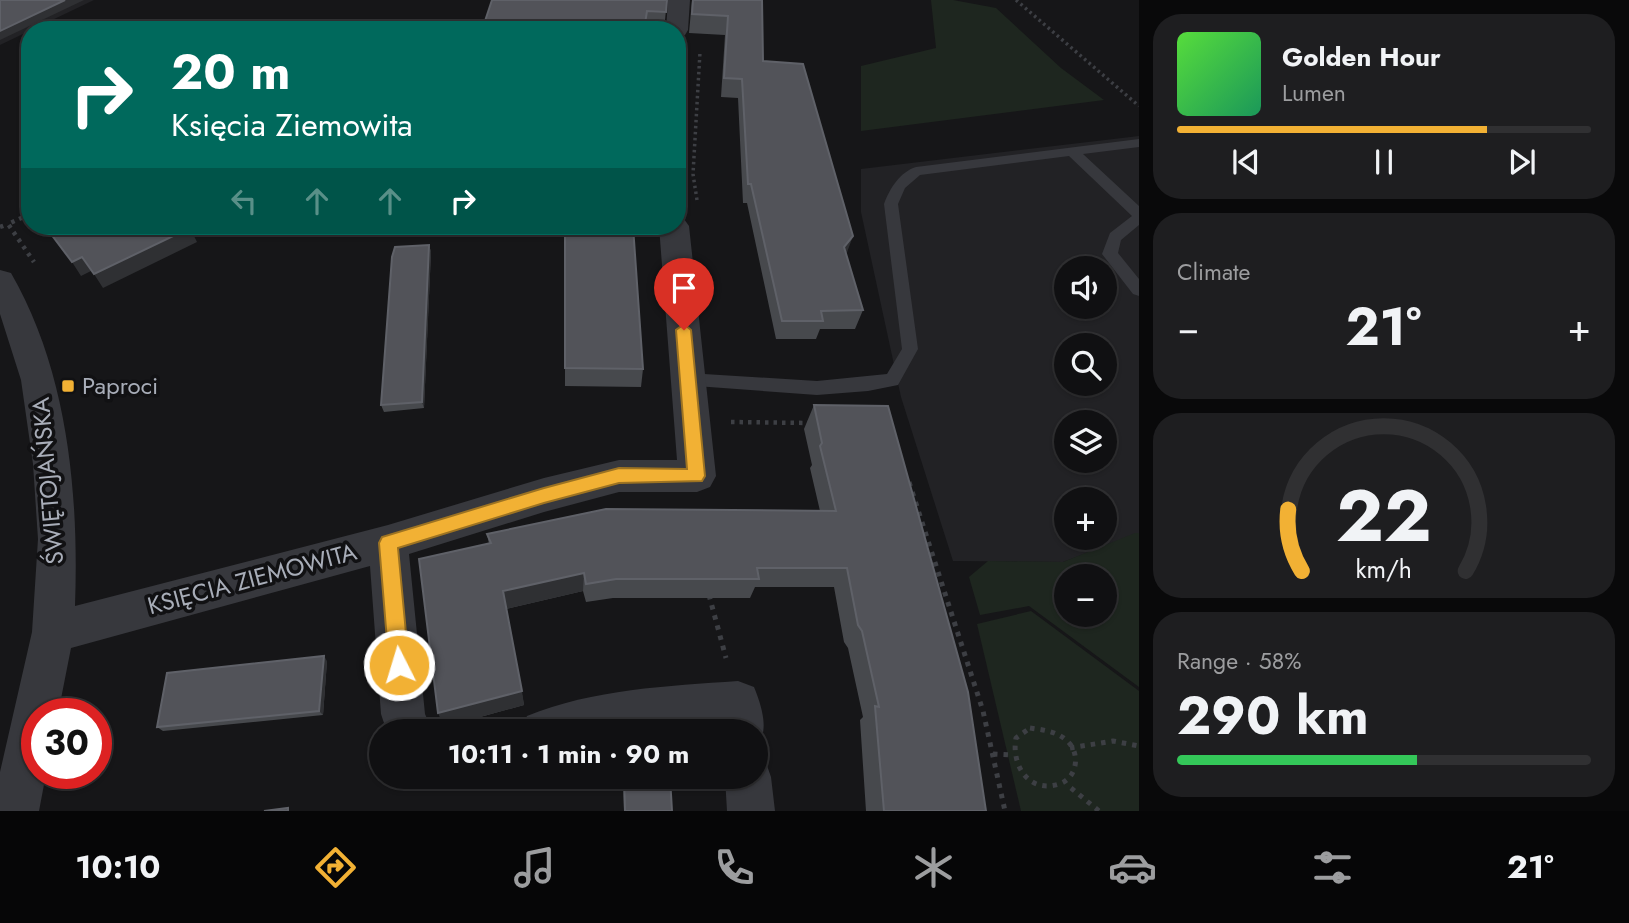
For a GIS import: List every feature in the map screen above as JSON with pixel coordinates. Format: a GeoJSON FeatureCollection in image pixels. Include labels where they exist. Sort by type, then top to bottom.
{"type":"FeatureCollection","features":[{"type":"Feature","properties":{"kind":"street"},"geometry":{"type":"LineString","coordinates":[[678,21],[679,0]]}},
{"type":"Feature","properties":{"kind":"street","name":"KSIĘCIA ZIEMOWITA"},"geometry":{"type":"LineString","coordinates":[[53,632],[388,543],[544,495],[619,476],[696,476],[675,235]]}},
{"type":"Feature","properties":{"kind":"street","name":"ŚWIĘTOJAŃSKA"},"geometry":{"type":"LineString","coordinates":[[0,281],[19,320],[38,380],[51,464],[58,539],[53,632],[15,811]]}},
{"type":"Feature","properties":{"kind":"street"},"geometry":{"type":"LineString","coordinates":[[388,543],[405,719]]}},
{"type":"Feature","properties":{"kind":"street"},"geometry":{"type":"LineString","coordinates":[[599,719],[634,711],[740,717]]}},
{"type":"Feature","properties":{"kind":"street"},"geometry":{"type":"LineString","coordinates":[[749,789],[751,811]]}},
{"type":"Feature","properties":{"kind":"lane"},"geometry":{"type":"LineString","coordinates":[[688,380],[785,387],[866,386],[892,380],[910,349],[891,204],[902,181],[916,171],[1139,143]]}},
{"type":"Feature","properties":{"kind":"lane"},"geometry":{"type":"LineString","coordinates":[[1072,151],[1139,216],[1118,232],[1110,242],[1110,254],[1139,290]]}},
{"type":"Feature","properties":{"kind":"path"},"geometry":{"type":"LineString","coordinates":[[1016,0],[1139,106]]}},
{"type":"Feature","properties":{"kind":"path"},"geometry":{"type":"LineString","coordinates":[[0,227],[8,224]]}},
{"type":"Feature","properties":{"kind":"path"},"geometry":{"type":"LineString","coordinates":[[731,422],[816,423]]}},
{"type":"Feature","properties":{"kind":"path"},"geometry":{"type":"LineString","coordinates":[[907,475],[983,711],[1005,811]]}},
{"type":"Feature","properties":{"kind":"path"},"geometry":{"type":"LineString","coordinates":[[706,585],[740,717]]}},
{"type":"Feature","properties":{"kind":"path"},"geometry":{"type":"LineString","coordinates":[[1054,794],[1043,791],[1024,776],[1014,755],[1016,738],[1030,728],[1052,732],[1070,748],[1078,770],[1076,781],[1063,793]]}},
{"type":"Feature","properties":{"kind":"path"},"geometry":{"type":"LineString","coordinates":[[1070,748],[1109,740],[1139,747]]}},
{"type":"Feature","properties":{"kind":"path"},"geometry":{"type":"LineString","coordinates":[[993,754],[1014,755]]}},
{"type":"Feature","properties":{"kind":"path"},"geometry":{"type":"LineString","coordinates":[[1071,788],[1099,811]]}},
{"type":"Feature","properties":{"kind":"shaded area"},"geometry":{"type":"Polygon","coordinates":[[[0,0],[94,0],[50,21],[21,21],[21,35],[0,45],[0,0]]]}},
{"type":"Feature","properties":{"kind":"shaded area"},"geometry":{"type":"Polygon","coordinates":[[[931,0],[953,0],[996,8],[1061,68],[1104,100],[861,131],[861,66],[936,48],[931,0]]]}},
{"type":"Feature","properties":{"kind":"shaded area"},"geometry":{"type":"Polygon","coordinates":[[[1139,136],[1139,533],[1117,541],[1117,487],[1054,487],[1054,550],[1094,550],[1063,562],[953,561],[901,397],[861,212],[861,169],[1139,136]]]}},
{"type":"Feature","properties":{"kind":"shaded area"},"geometry":{"type":"Polygon","coordinates":[[[1139,533],[1139,687],[1058,627],[1117,627],[1117,564],[1054,564],[1054,624],[1029,606],[980,615],[969,577],[988,561],[1063,562],[1093,550],[1117,550],[1117,540],[1139,533]]]}},
{"type":"Feature","properties":{"kind":"shaded area"},"geometry":{"type":"Polygon","coordinates":[[[1031,611],[1139,691],[1139,811],[1021,811],[977,624],[1031,611]]]}},
{"type":"Feature","properties":{"kind":"building"},"geometry":{"type":"Polygon","coordinates":[[[0,0],[65,0],[0,31],[0,0]]]}},
{"type":"Feature","properties":{"kind":"building"},"geometry":{"type":"Polygon","coordinates":[[[492,0],[667,0],[666,12],[647,11],[645,21],[485,21],[492,0]]]}},
{"type":"Feature","properties":{"kind":"building"},"geometry":{"type":"Polygon","coordinates":[[[693,0],[762,0],[763,61],[803,64],[853,236],[844,247],[863,310],[821,311],[823,321],[782,321],[751,184],[748,184],[742,79],[724,78],[728,16],[692,14],[693,0]]]}},
{"type":"Feature","properties":{"kind":"building"},"geometry":{"type":"Polygon","coordinates":[[[52,235],[175,235],[94,274],[82,257],[72,262],[52,235]]]}},
{"type":"Feature","properties":{"kind":"building"},"geometry":{"type":"Polygon","coordinates":[[[565,235],[634,235],[643,369],[565,368],[565,235]]]}},
{"type":"Feature","properties":{"kind":"building"},"geometry":{"type":"Polygon","coordinates":[[[429,245],[422,402],[381,405],[392,257],[395,247],[429,245]]]}},
{"type":"Feature","properties":{"kind":"building"},"geometry":{"type":"Polygon","coordinates":[[[814,405],[888,406],[968,692],[986,811],[884,811],[875,706],[879,707],[847,568],[757,568],[759,579],[616,579],[586,584],[584,573],[503,591],[522,691],[438,713],[419,559],[491,543],[487,534],[606,509],[836,511],[820,446],[822,443],[814,405]]]}},
{"type":"Feature","properties":{"kind":"building"},"geometry":{"type":"Polygon","coordinates":[[[324,656],[319,711],[157,727],[167,673],[324,656]]]}},
{"type":"Feature","properties":{"kind":"building"},"geometry":{"type":"Polygon","coordinates":[[[624,789],[671,789],[672,811],[625,811],[624,789]]]}},
{"type":"Feature","properties":{"kind":"building"},"geometry":{"type":"Polygon","coordinates":[[[288,808],[288,811],[264,811],[288,808]]]}},
{"type":"Feature","properties":{"kind":"place","name":"Paproci"},"geometry":{"type":"Point","coordinates":[68,386]}},
{"type":"Feature","properties":{"kind":"route"},"geometry":{"type":"LineString","coordinates":[[399,665],[388,543],[544,495],[619,476],[696,476],[684,330]]}}]}
